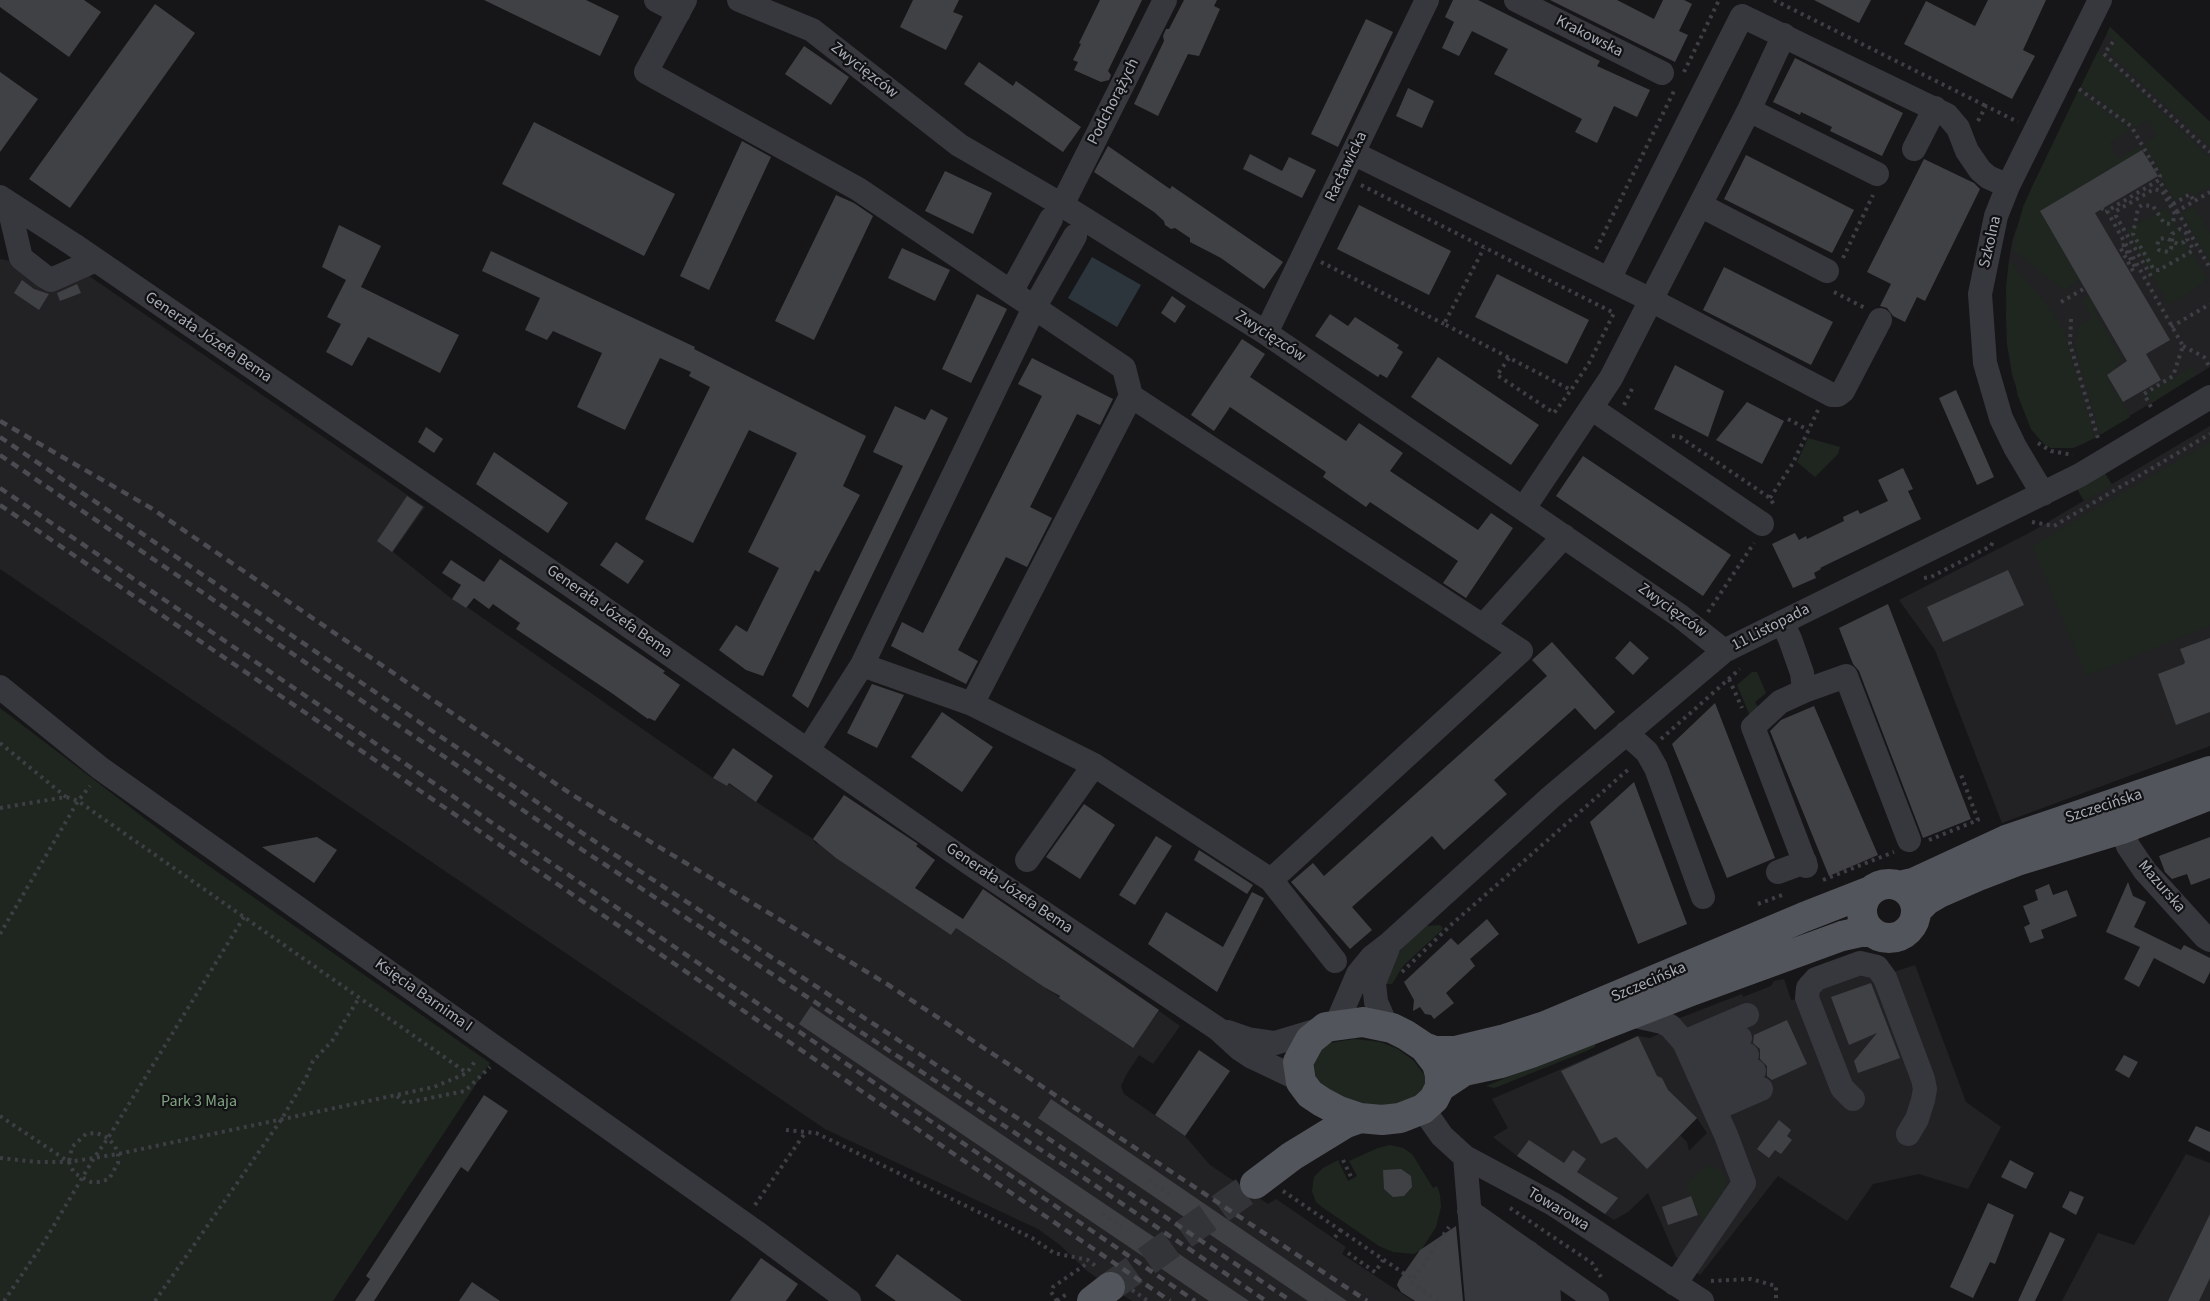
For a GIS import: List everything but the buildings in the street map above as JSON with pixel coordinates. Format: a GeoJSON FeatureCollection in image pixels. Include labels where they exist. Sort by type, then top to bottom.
{"type":"FeatureCollection","features":[{"type":"Feature","properties":{"kind":"main road","name":"Szczecińska"},"geometry":{"type":"LineString","coordinates":[[1899,886],[1913,883],[2006,840],[2210,771]]}},
{"type":"Feature","properties":{"kind":"main road","name":"Szczecińska"},"geometry":{"type":"LineString","coordinates":[[1916,911],[1927,900],[1939,893],[1978,876],[2027,858],[2122,829],[2210,795]]}},
{"type":"Feature","properties":{"kind":"main road"},"geometry":{"type":"LineString","coordinates":[[1883,884],[1899,886],[1911,896],[1916,911],[1913,923],[1905,933],[1896,937],[1882,938],[1871,932],[1862,917],[1862,908],[1868,892],[1883,884]]}},
{"type":"Feature","properties":{"kind":"main road","name":"Szczecińska"},"geometry":{"type":"LineString","coordinates":[[1424,1047],[1435,1051],[1455,1051],[1505,1039],[1545,1026],[1868,892]]}},
{"type":"Feature","properties":{"kind":"main road","name":"Szczecińska"},"geometry":{"type":"LineString","coordinates":[[1431,1098],[1464,1071],[1501,1063],[1850,934],[1871,932]]}},
{"type":"Feature","properties":{"kind":"main road"},"geometry":{"type":"LineString","coordinates":[[1267,1186],[1292,1156],[1309,1126],[1312,1106],[1305,1088],[1298,1069],[1302,1053],[1310,1040],[1331,1026],[1363,1022],[1392,1028],[1424,1047],[1437,1064],[1440,1075],[1431,1098],[1400,1118],[1382,1120],[1360,1118],[1339,1111],[1305,1088]]}},
{"type":"Feature","properties":{"kind":"main road"},"geometry":{"type":"LineString","coordinates":[[1292,1156],[1346,1123],[1360,1118]]}},
{"type":"Feature","properties":{"kind":"street"},"geometry":{"type":"LineString","coordinates":[[656,0],[682,6],[646,72],[858,189],[1124,368],[1131,396],[972,704]]}},
{"type":"Feature","properties":{"kind":"street","name":"Zwycięzców"},"geometry":{"type":"LineString","coordinates":[[739,0],[812,30],[959,146],[1057,212],[1266,333],[1680,616],[1724,651]]}},
{"type":"Feature","properties":{"kind":"street","name":"Podchorążych"},"geometry":{"type":"LineString","coordinates":[[1011,292],[1057,212],[1165,0]]}},
{"type":"Feature","properties":{"kind":"street","name":"Racławicka"},"geometry":{"type":"LineString","coordinates":[[1266,333],[1427,0]]}},
{"type":"Feature","properties":{"kind":"street","name":"Krakowska"},"geometry":{"type":"LineString","coordinates":[[1516,0],[1674,76]]}},
{"type":"Feature","properties":{"kind":"street","name":"Szkolna"},"geometry":{"type":"LineString","coordinates":[[2043,494],[2001,418],[1985,363],[1980,294],[1996,216],[2008,186],[2100,0]]}},
{"type":"Feature","properties":{"kind":"street"},"geometry":{"type":"LineString","coordinates":[[1609,279],[1742,16],[1935,108],[1954,122],[1980,170],[1988,177],[2008,186]]}},
{"type":"Feature","properties":{"kind":"street"},"geometry":{"type":"LineString","coordinates":[[1524,508],[1611,378],[1749,110],[1784,35]]}},
{"type":"Feature","properties":{"kind":"street"},"geometry":{"type":"LineString","coordinates":[[1914,148],[1935,108]]}},
{"type":"Feature","properties":{"kind":"street"},"geometry":{"type":"LineString","coordinates":[[1749,110],[1877,174]]}},
{"type":"Feature","properties":{"kind":"street"},"geometry":{"type":"LineString","coordinates":[[1353,153],[1651,300],[1827,392],[1839,395],[1843,391],[1880,320]]}},
{"type":"Feature","properties":{"kind":"street"},"geometry":{"type":"LineString","coordinates":[[4,200],[21,258],[44,276],[51,280],[96,260]]}},
{"type":"Feature","properties":{"kind":"street","name":"Generała Józefa Bema"},"geometry":{"type":"LineString","coordinates":[[4,200],[96,260],[972,865],[1218,1029],[1240,1049],[1277,1068],[1305,1088]]}},
{"type":"Feature","properties":{"kind":"street"},"geometry":{"type":"LineString","coordinates":[[1700,205],[1831,276]]}},
{"type":"Feature","properties":{"kind":"street"},"geometry":{"type":"LineString","coordinates":[[808,750],[862,665],[1034,308],[1075,236]]}},
{"type":"Feature","properties":{"kind":"street"},"geometry":{"type":"LineString","coordinates":[[1131,396],[1521,651],[1270,880]]}},
{"type":"Feature","properties":{"kind":"street","name":"11 Listopada"},"geometry":{"type":"LineString","coordinates":[[1331,1026],[1358,974],[1372,957],[1551,797],[1724,651],[2080,475],[2210,397]]}},
{"type":"Feature","properties":{"kind":"street"},"geometry":{"type":"LineString","coordinates":[[1591,408],[1762,524]]}},
{"type":"Feature","properties":{"kind":"street"},"geometry":{"type":"LineString","coordinates":[[1483,626],[1564,536]]}},
{"type":"Feature","properties":{"kind":"street"},"geometry":{"type":"LineString","coordinates":[[1782,622],[1802,673],[1804,691]]}},
{"type":"Feature","properties":{"kind":"street"},"geometry":{"type":"LineString","coordinates":[[862,665],[972,704],[1094,765],[1270,880],[1335,961]]}},
{"type":"Feature","properties":{"kind":"street"},"geometry":{"type":"LineString","coordinates":[[1784,882],[1811,869],[1753,727],[1780,702],[1846,676],[1910,843]]}},
{"type":"Feature","properties":{"kind":"street","name":"Księcia Barnima I"},"geometry":{"type":"LineString","coordinates":[[0,687],[100,768],[756,1232],[849,1301]]}},
{"type":"Feature","properties":{"kind":"street"},"geometry":{"type":"LineString","coordinates":[[1626,734],[1647,752],[1656,768],[1703,897]]}},
{"type":"Feature","properties":{"kind":"street"},"geometry":{"type":"LineString","coordinates":[[1027,860],[1094,765]]}},
{"type":"Feature","properties":{"kind":"street","name":"Mazurska"},"geometry":{"type":"LineString","coordinates":[[2122,829],[2128,846],[2145,871],[2210,940]]}},
{"type":"Feature","properties":{"kind":"street","name":"11 Listopada"},"geometry":{"type":"LineString","coordinates":[[1390,943],[1374,983],[1376,1002],[1384,1020],[1392,1028]]}},
{"type":"Feature","properties":{"kind":"street"},"geometry":{"type":"LineString","coordinates":[[1854,1099],[1842,1088],[1807,998],[1808,988],[1816,979],[1860,963],[1877,967],[1885,978],[1923,1079],[1925,1089],[1923,1100],[1917,1119],[1908,1134]]}},
{"type":"Feature","properties":{"kind":"street"},"geometry":{"type":"LineString","coordinates":[[1631,1015],[1670,1026],[1699,1076],[1744,1183],[1675,1284]]}},
{"type":"Feature","properties":{"kind":"street"},"geometry":{"type":"LineString","coordinates":[[1699,1076],[1747,1015]]}},
{"type":"Feature","properties":{"kind":"street","name":"Generała Józefa Bema"},"geometry":{"type":"LineString","coordinates":[[1218,1029],[1248,1039],[1275,1043],[1331,1026]]}},
{"type":"Feature","properties":{"kind":"street"},"geometry":{"type":"LineString","coordinates":[[1699,1076],[1751,1063],[1699,1076]]}},
{"type":"Feature","properties":{"kind":"street","name":"Towarowa"},"geometry":{"type":"LineString","coordinates":[[1431,1098],[1442,1136],[1465,1157],[1553,1204],[1675,1284],[1703,1291]]}},
{"type":"Feature","properties":{"kind":"street"},"geometry":{"type":"LineString","coordinates":[[1465,1157],[1477,1301]]}},
{"type":"Feature","properties":{"kind":"street"},"geometry":{"type":"LineString","coordinates":[[1469,1211],[1511,1231],[1547,1266],[1585,1290]]}},
{"type":"Feature","properties":{"kind":"street"},"geometry":{"type":"LineString","coordinates":[[1495,1301],[1511,1231]]}},
{"type":"Feature","properties":{"kind":"street"},"geometry":{"type":"LineString","coordinates":[[1511,1231],[1513,1301]]}},
{"type":"Feature","properties":{"kind":"street"},"geometry":{"type":"LineString","coordinates":[[1511,1231],[1531,1301]]}},
{"type":"Feature","properties":{"kind":"street"},"geometry":{"type":"LineString","coordinates":[[1547,1266],[1549,1301]]}},
{"type":"Feature","properties":{"kind":"path"},"geometry":{"type":"LineString","coordinates":[[1586,268],[1674,76],[1719,0]]}},
{"type":"Feature","properties":{"kind":"path"},"geometry":{"type":"LineString","coordinates":[[1774,0],[2019,123]]}},
{"type":"Feature","properties":{"kind":"path"},"geometry":{"type":"LineString","coordinates":[[2113,42],[2104,54],[2210,152]]}},
{"type":"Feature","properties":{"kind":"path"},"geometry":{"type":"LineString","coordinates":[[2072,97],[2076,87],[2131,126],[2210,268]]}},
{"type":"Feature","properties":{"kind":"path"},"geometry":{"type":"LineString","coordinates":[[1974,127],[1986,106]]}},
{"type":"Feature","properties":{"kind":"path"},"geometry":{"type":"LineString","coordinates":[[1877,174],[1881,177],[1831,276],[1881,316],[1880,320]]}},
{"type":"Feature","properties":{"kind":"path"},"geometry":{"type":"LineString","coordinates":[[1352,180],[1614,313],[1589,363],[1554,413],[1497,375],[1509,358]]}},
{"type":"Feature","properties":{"kind":"path"},"geometry":{"type":"LineString","coordinates":[[2107,211],[2159,180]]}},
{"type":"Feature","properties":{"kind":"path"},"geometry":{"type":"LineString","coordinates":[[2151,276],[2116,216],[2116,211],[2154,189],[2162,191],[2175,214],[2173,222],[2164,224],[2152,206],[2142,205],[2138,208],[2133,234],[2154,270],[2159,270],[2192,252],[2187,234],[2180,229],[2174,232],[2172,241],[2171,249],[2168,252],[2159,250],[2157,246],[2159,239],[2164,238],[2172,241],[2182,243],[2187,239]]}},
{"type":"Feature","properties":{"kind":"path"},"geometry":{"type":"LineString","coordinates":[[2177,211],[2210,192]]}},
{"type":"Feature","properties":{"kind":"path"},"geometry":{"type":"LineString","coordinates":[[2173,204],[2190,194],[2194,201]]}},
{"type":"Feature","properties":{"kind":"path"},"geometry":{"type":"LineString","coordinates":[[2102,208],[2107,211],[2135,271]]}},
{"type":"Feature","properties":{"kind":"path"},"geometry":{"type":"LineString","coordinates":[[2135,271],[2123,245],[2120,247],[2135,271],[2183,346],[2204,357],[2210,368]]}},
{"type":"Feature","properties":{"kind":"path"},"geometry":{"type":"LineString","coordinates":[[1444,324],[1484,249]]}},
{"type":"Feature","properties":{"kind":"path"},"geometry":{"type":"LineString","coordinates":[[1315,259],[1571,390]]}},
{"type":"Feature","properties":{"kind":"path"},"geometry":{"type":"LineString","coordinates":[[2061,302],[2085,288]]}},
{"type":"Feature","properties":{"kind":"path"},"geometry":{"type":"LineString","coordinates":[[2171,327],[2210,304]]}},
{"type":"Feature","properties":{"kind":"path"},"geometry":{"type":"LineString","coordinates":[[2071,319],[2070,344],[2100,442]]}},
{"type":"Feature","properties":{"kind":"path"},"geometry":{"type":"LineString","coordinates":[[2153,410],[2144,394],[2173,376],[2183,346]]}},
{"type":"Feature","properties":{"kind":"path"},"geometry":{"type":"LineString","coordinates":[[1770,498],[1793,463],[1827,392]]}},
{"type":"Feature","properties":{"kind":"path"},"geometry":{"type":"LineString","coordinates":[[1788,419],[1808,430]]}},
{"type":"Feature","properties":{"kind":"path"},"geometry":{"type":"LineString","coordinates":[[2027,520],[2055,526],[2210,434]]}},
{"type":"Feature","properties":{"kind":"path"},"geometry":{"type":"LineString","coordinates":[[2033,437],[2038,444],[2051,451],[2075,456]]}},
{"type":"Feature","properties":{"kind":"path"},"geometry":{"type":"LineString","coordinates":[[1922,578],[1931,577],[1991,546],[1995,537]]}},
{"type":"Feature","properties":{"kind":"path"},"geometry":{"type":"LineString","coordinates":[[1401,974],[1452,924],[1747,664]]}},
{"type":"Feature","properties":{"kind":"path"},"geometry":{"type":"LineString","coordinates":[[1729,679],[1753,727]]}},
{"type":"Feature","properties":{"kind":"path"},"geometry":{"type":"LineString","coordinates":[[0,743],[66,797],[78,801],[467,1073]]}},
{"type":"Feature","properties":{"kind":"path"},"geometry":{"type":"LineString","coordinates":[[1811,869],[1979,822],[1960,772]]}},
{"type":"Feature","properties":{"kind":"path"},"geometry":{"type":"LineString","coordinates":[[0,934],[78,801],[91,784]]}},
{"type":"Feature","properties":{"kind":"path"},"geometry":{"type":"LineString","coordinates":[[0,808],[66,797]]}},
{"type":"Feature","properties":{"kind":"path"},"geometry":{"type":"LineString","coordinates":[[1758,904],[1784,882]]}},
{"type":"Feature","properties":{"kind":"path"},"geometry":{"type":"LineString","coordinates":[[4,1301],[44,1242],[244,917]]}},
{"type":"Feature","properties":{"kind":"path"},"geometry":{"type":"LineString","coordinates":[[155,1301],[281,1120],[306,1078],[313,1061],[332,1041],[359,998]]}},
{"type":"Feature","properties":{"kind":"path"},"geometry":{"type":"LineString","coordinates":[[0,1158],[37,1162],[69,1162],[94,1158],[434,1088],[467,1073],[482,1053]]}},
{"type":"Feature","properties":{"kind":"path"},"geometry":{"type":"LineString","coordinates":[[397,1095],[405,1103],[465,1090],[495,1062]]}},
{"type":"Feature","properties":{"kind":"path"},"geometry":{"type":"LineString","coordinates":[[0,1116],[69,1162],[74,1173],[81,1179],[100,1182],[109,1179],[118,1163],[118,1154],[108,1138],[98,1133],[86,1134],[72,1147],[69,1162]]}},
{"type":"Feature","properties":{"kind":"path"},"geometry":{"type":"LineString","coordinates":[[786,1130],[816,1133],[1032,1238],[1054,1252]]}},
{"type":"Feature","properties":{"kind":"path"},"geometry":{"type":"LineString","coordinates":[[752,1210],[806,1132]]}},
{"type":"Feature","properties":{"kind":"path"},"geometry":{"type":"LineString","coordinates":[[1344,1160],[1352,1179]]}},
{"type":"Feature","properties":{"kind":"path"},"geometry":{"type":"LineString","coordinates":[[1149,1180],[1169,1194]]}},
{"type":"Feature","properties":{"kind":"path"},"geometry":{"type":"LineString","coordinates":[[1267,1186],[1340,1230],[1438,1301]]}},
{"type":"Feature","properties":{"kind":"path"},"geometry":{"type":"LineString","coordinates":[[1506,1204],[1592,1263],[1599,1273]]}},
{"type":"Feature","properties":{"kind":"path"},"geometry":{"type":"LineString","coordinates":[[1102,1214],[1122,1227]]}},
{"type":"Feature","properties":{"kind":"path"},"geometry":{"type":"LineString","coordinates":[[1412,1280],[1449,1226]]}},
{"type":"Feature","properties":{"kind":"path"},"geometry":{"type":"LineString","coordinates":[[1334,1239],[1340,1230]]}},
{"type":"Feature","properties":{"kind":"path"},"geometry":{"type":"LineString","coordinates":[[1348,1253],[1375,1272],[1383,1260]]}},
{"type":"Feature","properties":{"kind":"path"},"geometry":{"type":"LineString","coordinates":[[1057,1301],[1051,1292],[1053,1287],[1089,1262]]}},
{"type":"Feature","properties":{"kind":"path"},"geometry":{"type":"LineString","coordinates":[[1585,1290],[1603,1268]]}},
{"type":"Feature","properties":{"kind":"path"},"geometry":{"type":"LineString","coordinates":[[1585,1290],[1599,1273]]}},
{"type":"Feature","properties":{"kind":"path"},"geometry":{"type":"LineString","coordinates":[[1703,1291],[1751,1279],[1776,1286],[1776,1301]]}},
{"type":"Feature","properties":{"kind":"shaded area"},"geometry":{"type":"Polygon","coordinates":[[[2110,27],[2210,122],[2210,367],[2085,443],[2073,448],[2051,448],[2044,444],[2031,429],[2012,375],[2007,344],[2006,316],[2009,260],[2013,238],[2032,187],[2110,27]]]}},
{"type":"Feature","properties":{"kind":"shaded area"},"geometry":{"type":"Polygon","coordinates":[[[1092,257],[1141,285],[1117,327],[1068,298],[1092,257]]]}},
{"type":"Feature","properties":{"kind":"shaded area"},"geometry":{"type":"Polygon","coordinates":[[[0,259],[89,276],[425,507],[393,552],[452,599],[467,607],[713,778],[727,786],[729,784],[813,839],[816,844],[818,843],[951,935],[956,928],[1009,964],[1022,970],[1021,972],[1132,1048],[1159,1011],[1180,1026],[1153,1064],[1139,1055],[1121,1086],[1124,1094],[1185,1136],[1210,1165],[1268,1204],[1276,1199],[1346,1247],[1342,1254],[1413,1301],[1132,1301],[1087,1271],[1060,1245],[1038,1229],[825,1129],[0,569],[0,259]]]}},
{"type":"Feature","properties":{"kind":"shaded area"},"geometry":{"type":"Polygon","coordinates":[[[2210,426],[2210,746],[2002,823],[1935,650],[1899,600],[2031,532],[2210,426]]]}},
{"type":"Feature","properties":{"kind":"shaded area"},"geometry":{"type":"Polygon","coordinates":[[[1915,965],[1966,1102],[2001,1127],[1968,1189],[1919,1174],[1873,1184],[1847,1221],[1778,1176],[1700,1275],[1676,1257],[1648,1193],[1628,1212],[1614,1220],[1517,1156],[1493,1137],[1508,1128],[1492,1099],[1638,1036],[1650,1038],[1659,1034],[1672,1021],[1742,994],[1743,997],[1771,986],[1774,981],[1784,979],[1791,1000],[1797,999],[1796,987],[1801,977],[1815,970],[1891,973],[1915,965]],[[1697,1118],[1680,1135],[1687,1142],[1689,1151],[1707,1133],[1697,1118]]]}},
{"type":"Feature","properties":{"kind":"shaded area"},"geometry":{"type":"Polygon","coordinates":[[[2186,1154],[2210,1163],[2210,1301],[2062,1301],[2098,1233],[2134,1245],[2186,1154]]]}},
{"type":"Feature","properties":{"kind":"green space"},"geometry":{"type":"Polygon","coordinates":[[[2110,27],[2210,122],[2210,147],[2108,51],[2116,42],[2107,33],[2110,27]]]}},
{"type":"Feature","properties":{"kind":"green space"},"geometry":{"type":"Polygon","coordinates":[[[2098,51],[2210,158],[2210,186],[2194,196],[2191,191],[2174,201],[2144,144],[2157,136],[2148,120],[2135,128],[2081,86],[2098,51]]]}},
{"type":"Feature","properties":{"kind":"green space"},"geometry":{"type":"Polygon","coordinates":[[[2078,91],[2131,130],[2109,143],[2118,159],[2140,146],[2142,150],[2040,211],[2080,280],[2064,290],[2012,249],[2023,207],[2078,91]]]}},
{"type":"Feature","properties":{"kind":"green space"},"geometry":{"type":"Polygon","coordinates":[[[2194,206],[2210,234],[2210,262],[2182,213],[2194,206]]]}},
{"type":"Feature","properties":{"kind":"green space"},"geometry":{"type":"Polygon","coordinates":[[[2166,208],[2208,280],[2169,304],[2126,231],[2166,208]]]}},
{"type":"Feature","properties":{"kind":"green space"},"geometry":{"type":"Polygon","coordinates":[[[2009,260],[2053,313],[2064,332],[2095,438],[2073,448],[2051,448],[2044,444],[2031,429],[2018,396],[2007,344],[2006,287],[2009,260]]]}},
{"type":"Feature","properties":{"kind":"green space"},"geometry":{"type":"Polygon","coordinates":[[[2089,296],[2096,308],[2094,310],[2123,360],[2115,365],[2117,368],[2107,375],[2110,380],[2108,382],[2115,393],[2117,392],[2130,417],[2100,435],[2076,349],[2078,327],[2092,319],[2082,300],[2089,296]]]}},
{"type":"Feature","properties":{"kind":"green space"},"geometry":{"type":"Polygon","coordinates":[[[2192,367],[2196,375],[2152,403],[2147,394],[2192,367]]]}},
{"type":"Feature","properties":{"kind":"green space"},"geometry":{"type":"Polygon","coordinates":[[[1808,438],[1840,447],[1838,454],[1815,477],[1797,462],[1808,438]]]}},
{"type":"Feature","properties":{"kind":"green space"},"geometry":{"type":"Polygon","coordinates":[[[2210,442],[2210,625],[2087,676],[2032,546],[2210,442]]]}},
{"type":"Feature","properties":{"kind":"green space"},"geometry":{"type":"Polygon","coordinates":[[[2105,473],[2112,485],[2084,501],[2077,489],[2105,473]]]}},
{"type":"Feature","properties":{"kind":"green space"},"geometry":{"type":"Polygon","coordinates":[[[1752,672],[1757,672],[1766,693],[1755,702],[1758,707],[1750,716],[1737,685],[1752,672]]]}},
{"type":"Feature","properties":{"kind":"green space","name":"Park 3 Maja"},"geometry":{"type":"Polygon","coordinates":[[[0,708],[186,850],[490,1063],[333,1301],[0,1301],[0,708]]]}},
{"type":"Feature","properties":{"kind":"green space"},"geometry":{"type":"Polygon","coordinates":[[[1440,925],[1443,929],[1403,966],[1392,984],[1381,984],[1393,959],[1409,941],[1426,926],[1440,925]]]}},
{"type":"Feature","properties":{"kind":"green space"},"geometry":{"type":"Polygon","coordinates":[[[1355,1039],[1380,1042],[1398,1049],[1414,1061],[1425,1076],[1425,1087],[1421,1094],[1405,1103],[1374,1106],[1334,1095],[1315,1079],[1313,1064],[1316,1054],[1329,1043],[1355,1039]]]}},
{"type":"Feature","properties":{"kind":"green space"},"geometry":{"type":"Polygon","coordinates":[[[1595,1042],[1595,1047],[1584,1052],[1497,1087],[1486,1086],[1595,1042]]]}},
{"type":"Feature","properties":{"kind":"green space"},"geometry":{"type":"Polygon","coordinates":[[[1390,1145],[1403,1148],[1412,1154],[1433,1188],[1437,1186],[1440,1195],[1441,1207],[1436,1227],[1421,1250],[1414,1254],[1393,1252],[1379,1246],[1322,1207],[1316,1202],[1312,1191],[1314,1177],[1323,1168],[1338,1160],[1348,1181],[1357,1176],[1349,1161],[1390,1145]]]}},
{"type":"Feature","properties":{"kind":"green space"},"geometry":{"type":"Polygon","coordinates":[[[1707,1166],[1722,1171],[1726,1179],[1724,1197],[1703,1222],[1687,1189],[1689,1181],[1707,1166]]]}},
{"type":"Feature","properties":{"kind":"tunnel"},"geometry":{"type":"LineString","coordinates":[[1110,1287],[1255,1184]]}},
{"type":"Feature","properties":{"kind":"railway"},"geometry":{"type":"LineString","coordinates":[[0,421],[151,508],[571,794],[887,984],[1367,1301]]}},
{"type":"Feature","properties":{"kind":"railway"},"geometry":{"type":"LineString","coordinates":[[0,437],[606,849],[1022,1121],[1291,1301]]}},
{"type":"Feature","properties":{"kind":"railway"},"geometry":{"type":"LineString","coordinates":[[0,455],[555,832],[1087,1180],[1266,1301]]}},
{"type":"Feature","properties":{"kind":"railway"},"geometry":{"type":"LineString","coordinates":[[0,488],[1195,1301]]}},
{"type":"Feature","properties":{"kind":"railway"},"geometry":{"type":"LineString","coordinates":[[0,505],[1170,1301]]}}]}
